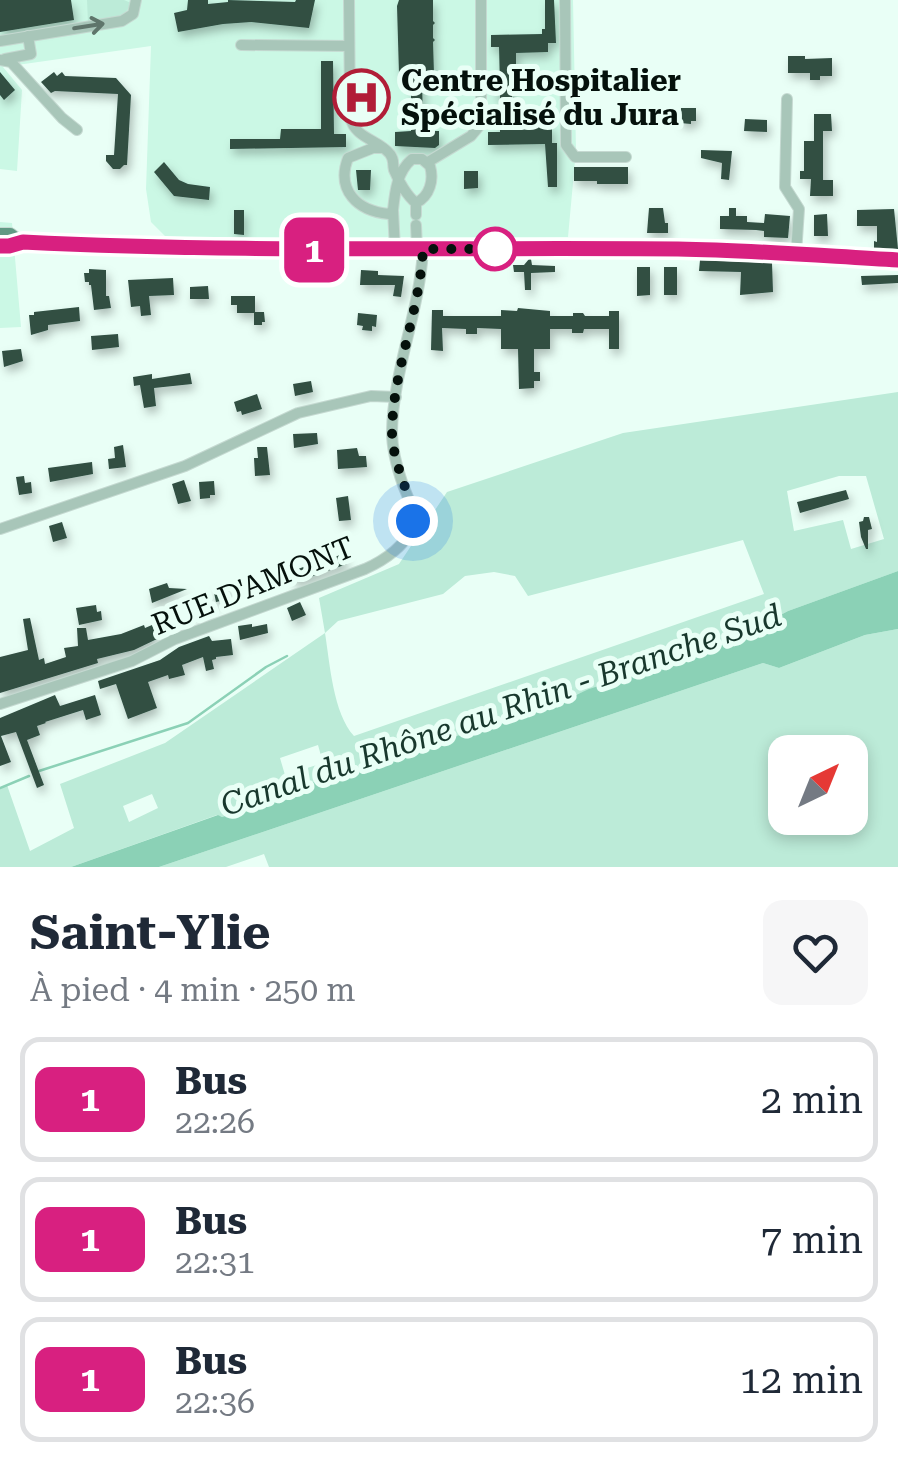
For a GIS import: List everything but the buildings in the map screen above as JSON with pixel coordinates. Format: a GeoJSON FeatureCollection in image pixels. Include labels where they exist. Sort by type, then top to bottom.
{"type":"FeatureCollection","features":[{"type":"Feature","properties":{"kind":"main road"},"geometry":{"type":"LineString","coordinates":[[0,235],[18,242]]}},
{"type":"Feature","properties":{"kind":"main road"},"geometry":{"type":"LineString","coordinates":[[0,246],[18,242],[139,248],[679,249],[898,260]]}},
{"type":"Feature","properties":{"kind":"street"},"geometry":{"type":"LineString","coordinates":[[0,41],[122,21],[133,14],[136,0]]}},
{"type":"Feature","properties":{"kind":"street"},"geometry":{"type":"LineString","coordinates":[[349,0],[352,126],[393,160],[395,173],[416,214]]}},
{"type":"Feature","properties":{"kind":"street"},"geometry":{"type":"LineString","coordinates":[[428,162],[471,136],[480,124],[481,0]]}},
{"type":"Feature","properties":{"kind":"street"},"geometry":{"type":"LineString","coordinates":[[565,0],[566,146],[575,157],[626,157]]}},
{"type":"Feature","properties":{"kind":"street"},"geometry":{"type":"LineString","coordinates":[[2,60],[31,54],[28,36]]}},
{"type":"Feature","properties":{"kind":"street"},"geometry":{"type":"LineString","coordinates":[[241,45],[349,46]]}},
{"type":"Feature","properties":{"kind":"street"},"geometry":{"type":"LineString","coordinates":[[2,60],[16,66],[77,130]]}},
{"type":"Feature","properties":{"kind":"street"},"geometry":{"type":"LineString","coordinates":[[787,100],[786,188],[799,209],[796,254]]}},
{"type":"Feature","properties":{"kind":"street"},"geometry":{"type":"LineString","coordinates":[[356,130],[343,178],[351,196],[372,212],[389,214],[394,210]]}},
{"type":"Feature","properties":{"kind":"street"},"geometry":{"type":"LineString","coordinates":[[348,158],[382,148]]}},
{"type":"Feature","properties":{"kind":"street"},"geometry":{"type":"LineString","coordinates":[[395,249],[396,185],[412,159],[422,159],[428,162],[432,182],[416,214]]}},
{"type":"Feature","properties":{"kind":"street","name":"RUE D'AMONT"},"geometry":{"type":"LineString","coordinates":[[0,704],[132,661],[175,639],[365,569],[388,556],[409,534],[413,521],[392,441],[396,397],[414,310],[420,249],[416,214]]}},
{"type":"Feature","properties":{"kind":"street"},"geometry":{"type":"LineString","coordinates":[[0,529],[185,466],[298,412],[371,396],[396,397]]}},
{"type":"Feature","properties":{"kind":"shaded area","name":"Centre Hospitalier Spécialisé du Jura"},"geometry":{"type":"Polygon","coordinates":[[[0,0],[573,0],[576,150],[568,237],[166,237],[151,222],[146,189],[151,46],[3,67],[22,90],[17,171],[0,169],[0,0]]]}},
{"type":"Feature","properties":{"kind":"shaded area"},"geometry":{"type":"Polygon","coordinates":[[[87,0],[131,3],[119,16],[88,23],[87,0]]]}},
{"type":"Feature","properties":{"kind":"shaded area"},"geometry":{"type":"Polygon","coordinates":[[[0,222],[12,223],[21,327],[0,328],[0,222]]]}},
{"type":"Feature","properties":{"kind":"shaded area"},"geometry":{"type":"Polygon","coordinates":[[[898,392],[898,571],[788,611],[726,644],[697,650],[673,663],[370,766],[364,764],[71,867],[0,867],[0,789],[7,785],[30,851],[74,828],[60,784],[165,743],[325,633],[319,598],[399,564],[447,492],[623,433],[898,392]],[[839,476],[787,491],[794,531],[843,520],[851,549],[884,539],[866,476],[839,476]],[[743,540],[528,596],[515,576],[494,572],[465,576],[443,594],[338,621],[325,633],[337,701],[354,736],[764,594],[743,540]],[[318,745],[280,758],[285,775],[323,763],[318,745]],[[152,794],[123,806],[129,822],[158,808],[152,794]]]}},
{"type":"Feature","properties":{"kind":"shaded area"},"geometry":{"type":"Polygon","coordinates":[[[898,571],[898,629],[865,635],[779,668],[763,663],[159,867],[71,867],[365,764],[673,663],[697,650],[726,644],[788,611],[898,571]]]}},
{"type":"Feature","properties":{"kind":"shaded area"},"geometry":{"type":"Polygon","coordinates":[[[898,629],[898,867],[269,867],[264,854],[226,867],[159,867],[763,663],[779,668],[865,635],[898,629]]]}},
{"type":"Feature","properties":{"kind":"waterway"},"geometry":{"type":"LineString","coordinates":[[39,771],[188,723],[287,656]]}},
{"type":"Feature","properties":{"kind":"waterway"},"geometry":{"type":"LineString","coordinates":[[0,788],[29,776]]}},
{"type":"Feature","properties":{"kind":"bus line","name":"1"},"geometry":{"type":"LineString","coordinates":[[0,246],[23,242],[287,250],[679,249],[898,260]]}},
{"type":"Feature","properties":{"kind":"place","name":"Centre Hospitalier Spécialisé du Jura"},"geometry":{"type":"Point","coordinates":[362,98]}},
{"type":"Feature","properties":{"kind":"route"},"geometry":{"type":"LineString","coordinates":[[413,521],[392,428],[423,249],[495,249]]}},
{"type":"Feature","properties":{"kind":"water label","name":"Canal du Rhône au Rhin - Branche Sud"},"geometry":{"type":"Point","coordinates":[501,710]}}]}
